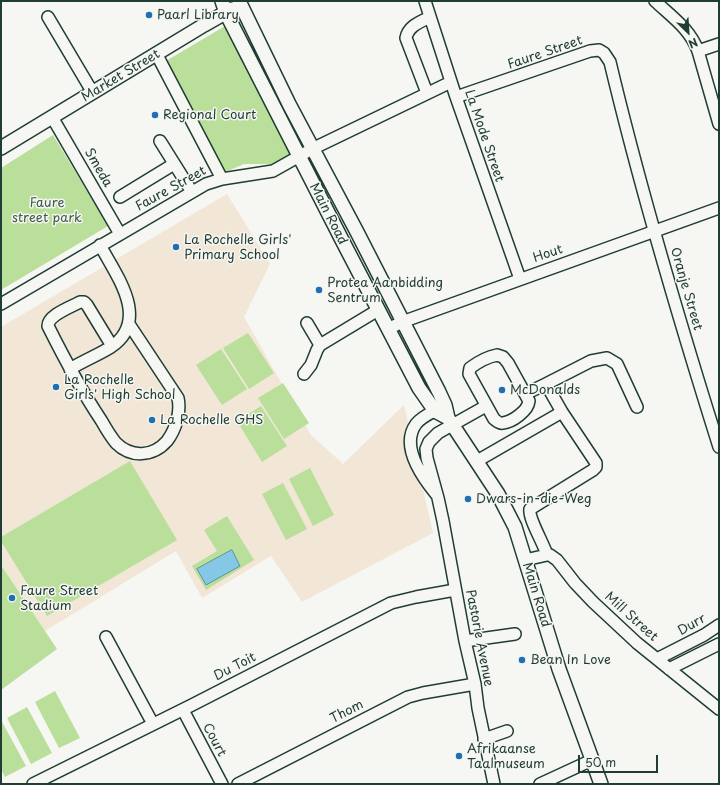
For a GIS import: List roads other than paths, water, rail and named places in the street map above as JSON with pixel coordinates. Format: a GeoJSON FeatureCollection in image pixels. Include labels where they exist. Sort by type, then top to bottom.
{"type":"FeatureCollection","features":[{"type":"Feature","properties":{"kind":"main road","name":"Market Street"},"geometry":{"type":"LineString","coordinates":[[1,148],[157,55],[224,7],[240,3]]}},
{"type":"Feature","properties":{"kind":"main road","name":"Main Road"},"geometry":{"type":"LineString","coordinates":[[240,3],[289,104],[357,232],[402,322],[445,415],[509,513],[521,544],[559,669],[601,784]]}},
{"type":"Feature","properties":{"kind":"main road","name":"Main Road"},"geometry":{"type":"LineString","coordinates":[[224,7],[298,156],[419,388],[445,415]]}},
{"type":"Feature","properties":{"kind":"street","name":"La Mode Street"},"geometry":{"type":"LineString","coordinates":[[425,1],[456,97],[520,279]]}},
{"type":"Feature","properties":{"kind":"street"},"geometry":{"type":"LineString","coordinates":[[655,1],[689,32],[694,40],[719,124]]}},
{"type":"Feature","properties":{"kind":"street"},"geometry":{"type":"LineString","coordinates":[[48,17],[93,93]]}},
{"type":"Feature","properties":{"kind":"street"},"geometry":{"type":"LineString","coordinates":[[427,93],[406,38],[408,30],[430,17]]}},
{"type":"Feature","properties":{"kind":"street"},"geometry":{"type":"LineString","coordinates":[[698,51],[719,44]]}},
{"type":"Feature","properties":{"kind":"street","name":"Faure Street"},"geometry":{"type":"LineString","coordinates":[[456,97],[590,51],[599,50],[604,53],[610,62],[628,138]]}},
{"type":"Feature","properties":{"kind":"street"},"geometry":{"type":"LineString","coordinates":[[157,55],[222,178]]}},
{"type":"Feature","properties":{"kind":"street","name":"Faure Street"},"geometry":{"type":"LineString","coordinates":[[1,304],[206,184],[222,178],[273,171],[312,149],[451,82]]}},
{"type":"Feature","properties":{"kind":"street","name":"Smeda"},"geometry":{"type":"LineString","coordinates":[[52,117],[120,234]]}},
{"type":"Feature","properties":{"kind":"street","name":"Oranje Street"},"geometry":{"type":"LineString","coordinates":[[628,138],[699,385],[719,447]]}},
{"type":"Feature","properties":{"kind":"street"},"geometry":{"type":"LineString","coordinates":[[160,141],[192,192]]}},
{"type":"Feature","properties":{"kind":"street"},"geometry":{"type":"LineString","coordinates":[[120,198],[174,164]]}},
{"type":"Feature","properties":{"kind":"street","name":"Hout"},"geometry":{"type":"LineString","coordinates":[[388,329],[402,322],[719,208]]}},
{"type":"Feature","properties":{"kind":"street"},"geometry":{"type":"LineString","coordinates":[[70,368],[112,346],[123,335],[129,324],[130,314],[128,298],[100,246]]}},
{"type":"Feature","properties":{"kind":"street"},"geometry":{"type":"LineString","coordinates":[[112,346],[88,305],[84,302],[80,302],[51,317],[48,322],[48,326],[70,368],[91,405],[116,443],[129,451],[140,454],[150,453],[161,448],[171,435],[178,415],[178,398],[129,324]]}},
{"type":"Feature","properties":{"kind":"street"},"geometry":{"type":"LineString","coordinates":[[304,374],[311,365],[320,345],[378,310]]}},
{"type":"Feature","properties":{"kind":"street"},"geometry":{"type":"LineString","coordinates":[[307,323],[320,345]]}},
{"type":"Feature","properties":{"kind":"street"},"geometry":{"type":"LineString","coordinates":[[497,355],[503,357],[525,394],[529,401],[525,410],[518,416],[503,423],[498,423],[494,419],[470,379],[470,368],[490,356],[497,355]]}},
{"type":"Feature","properties":{"kind":"street"},"geometry":{"type":"LineString","coordinates":[[525,394],[591,361],[607,358],[613,360],[617,364],[638,407]]}},
{"type":"Feature","properties":{"kind":"street"},"geometry":{"type":"LineString","coordinates":[[525,560],[547,555],[544,545],[530,516],[530,509],[532,506],[593,470],[596,465],[546,384]]}},
{"type":"Feature","properties":{"kind":"street"},"geometry":{"type":"LineString","coordinates":[[445,415],[486,406]]}},
{"type":"Feature","properties":{"kind":"street"},"geometry":{"type":"LineString","coordinates":[[477,462],[562,412]]}},
{"type":"Feature","properties":{"kind":"street","name":"Pastorie Avenue"},"geometry":{"type":"LineString","coordinates":[[438,498],[420,472],[414,460],[410,438],[412,431],[423,418],[445,415]]}},
{"type":"Feature","properties":{"kind":"street","name":"Pastorie Avenue"},"geometry":{"type":"LineString","coordinates":[[445,415],[426,449],[438,498],[494,784]]}},
{"type":"Feature","properties":{"kind":"street","name":"Mill Street"},"geometry":{"type":"LineString","coordinates":[[547,555],[550,555],[557,560],[575,583],[593,602],[657,659],[719,709]]}},
{"type":"Feature","properties":{"kind":"street","name":"Du Toit"},"geometry":{"type":"LineString","coordinates":[[33,784],[391,603],[455,590]]}},
{"type":"Feature","properties":{"kind":"street","name":"Durr"},"geometry":{"type":"LineString","coordinates":[[657,659],[704,635],[719,625]]}},
{"type":"Feature","properties":{"kind":"street"},"geometry":{"type":"LineString","coordinates":[[465,641],[515,634]]}},
{"type":"Feature","properties":{"kind":"street"},"geometry":{"type":"LineString","coordinates":[[106,637],[153,724]]}},
{"type":"Feature","properties":{"kind":"street"},"geometry":{"type":"LineString","coordinates":[[670,670],[719,644]]}},
{"type":"Feature","properties":{"kind":"street","name":"Thom"},"geometry":{"type":"LineString","coordinates":[[238,784],[408,697],[475,684]]}},
{"type":"Feature","properties":{"kind":"street","name":"Court"},"geometry":{"type":"LineString","coordinates":[[182,710],[222,784]]}},
{"type":"Feature","properties":{"kind":"street"},"geometry":{"type":"LineString","coordinates":[[484,739],[507,731]]}},
{"type":"Feature","properties":{"kind":"street"},"geometry":{"type":"LineString","coordinates":[[540,784],[592,760]]}},
{"type":"Feature","properties":{"kind":"water"},"geometry":{"type":"Polygon","coordinates":[[[232,550],[240,566],[206,585],[197,569],[232,550]]]}},
{"type":"Feature","properties":{"kind":"place","name":"Paarl Library"},"geometry":{"type":"Point","coordinates":[149,15]}},
{"type":"Feature","properties":{"kind":"place","name":"Regional Court"},"geometry":{"type":"Point","coordinates":[155,115]}},
{"type":"Feature","properties":{"kind":"place","name":"La Rochelle Girls' Primary School"},"geometry":{"type":"Point","coordinates":[176,247]}},
{"type":"Feature","properties":{"kind":"place","name":"Protea Aanbidding Sentrum"},"geometry":{"type":"Point","coordinates":[319,290]}},
{"type":"Feature","properties":{"kind":"place","name":"La Rochelle Girls' High School"},"geometry":{"type":"Point","coordinates":[56,387]}},
{"type":"Feature","properties":{"kind":"place","name":"McDonalds"},"geometry":{"type":"Point","coordinates":[502,390]}},
{"type":"Feature","properties":{"kind":"place","name":"La Rochelle GHS"},"geometry":{"type":"Point","coordinates":[152,420]}},
{"type":"Feature","properties":{"kind":"place","name":"Dwars-in-die-Weg"},"geometry":{"type":"Point","coordinates":[468,499]}},
{"type":"Feature","properties":{"kind":"place","name":"Faure Street Stadium"},"geometry":{"type":"Point","coordinates":[12,598]}},
{"type":"Feature","properties":{"kind":"place","name":"Bean In Love"},"geometry":{"type":"Point","coordinates":[522,660]}},
{"type":"Feature","properties":{"kind":"place","name":"Afrikaanse Taalmuseum"},"geometry":{"type":"Point","coordinates":[459,756]}},
{"type":"Feature","properties":{"kind":"park label","name":"Faure street park"},"geometry":{"type":"Point","coordinates":[47,210]}}]}
